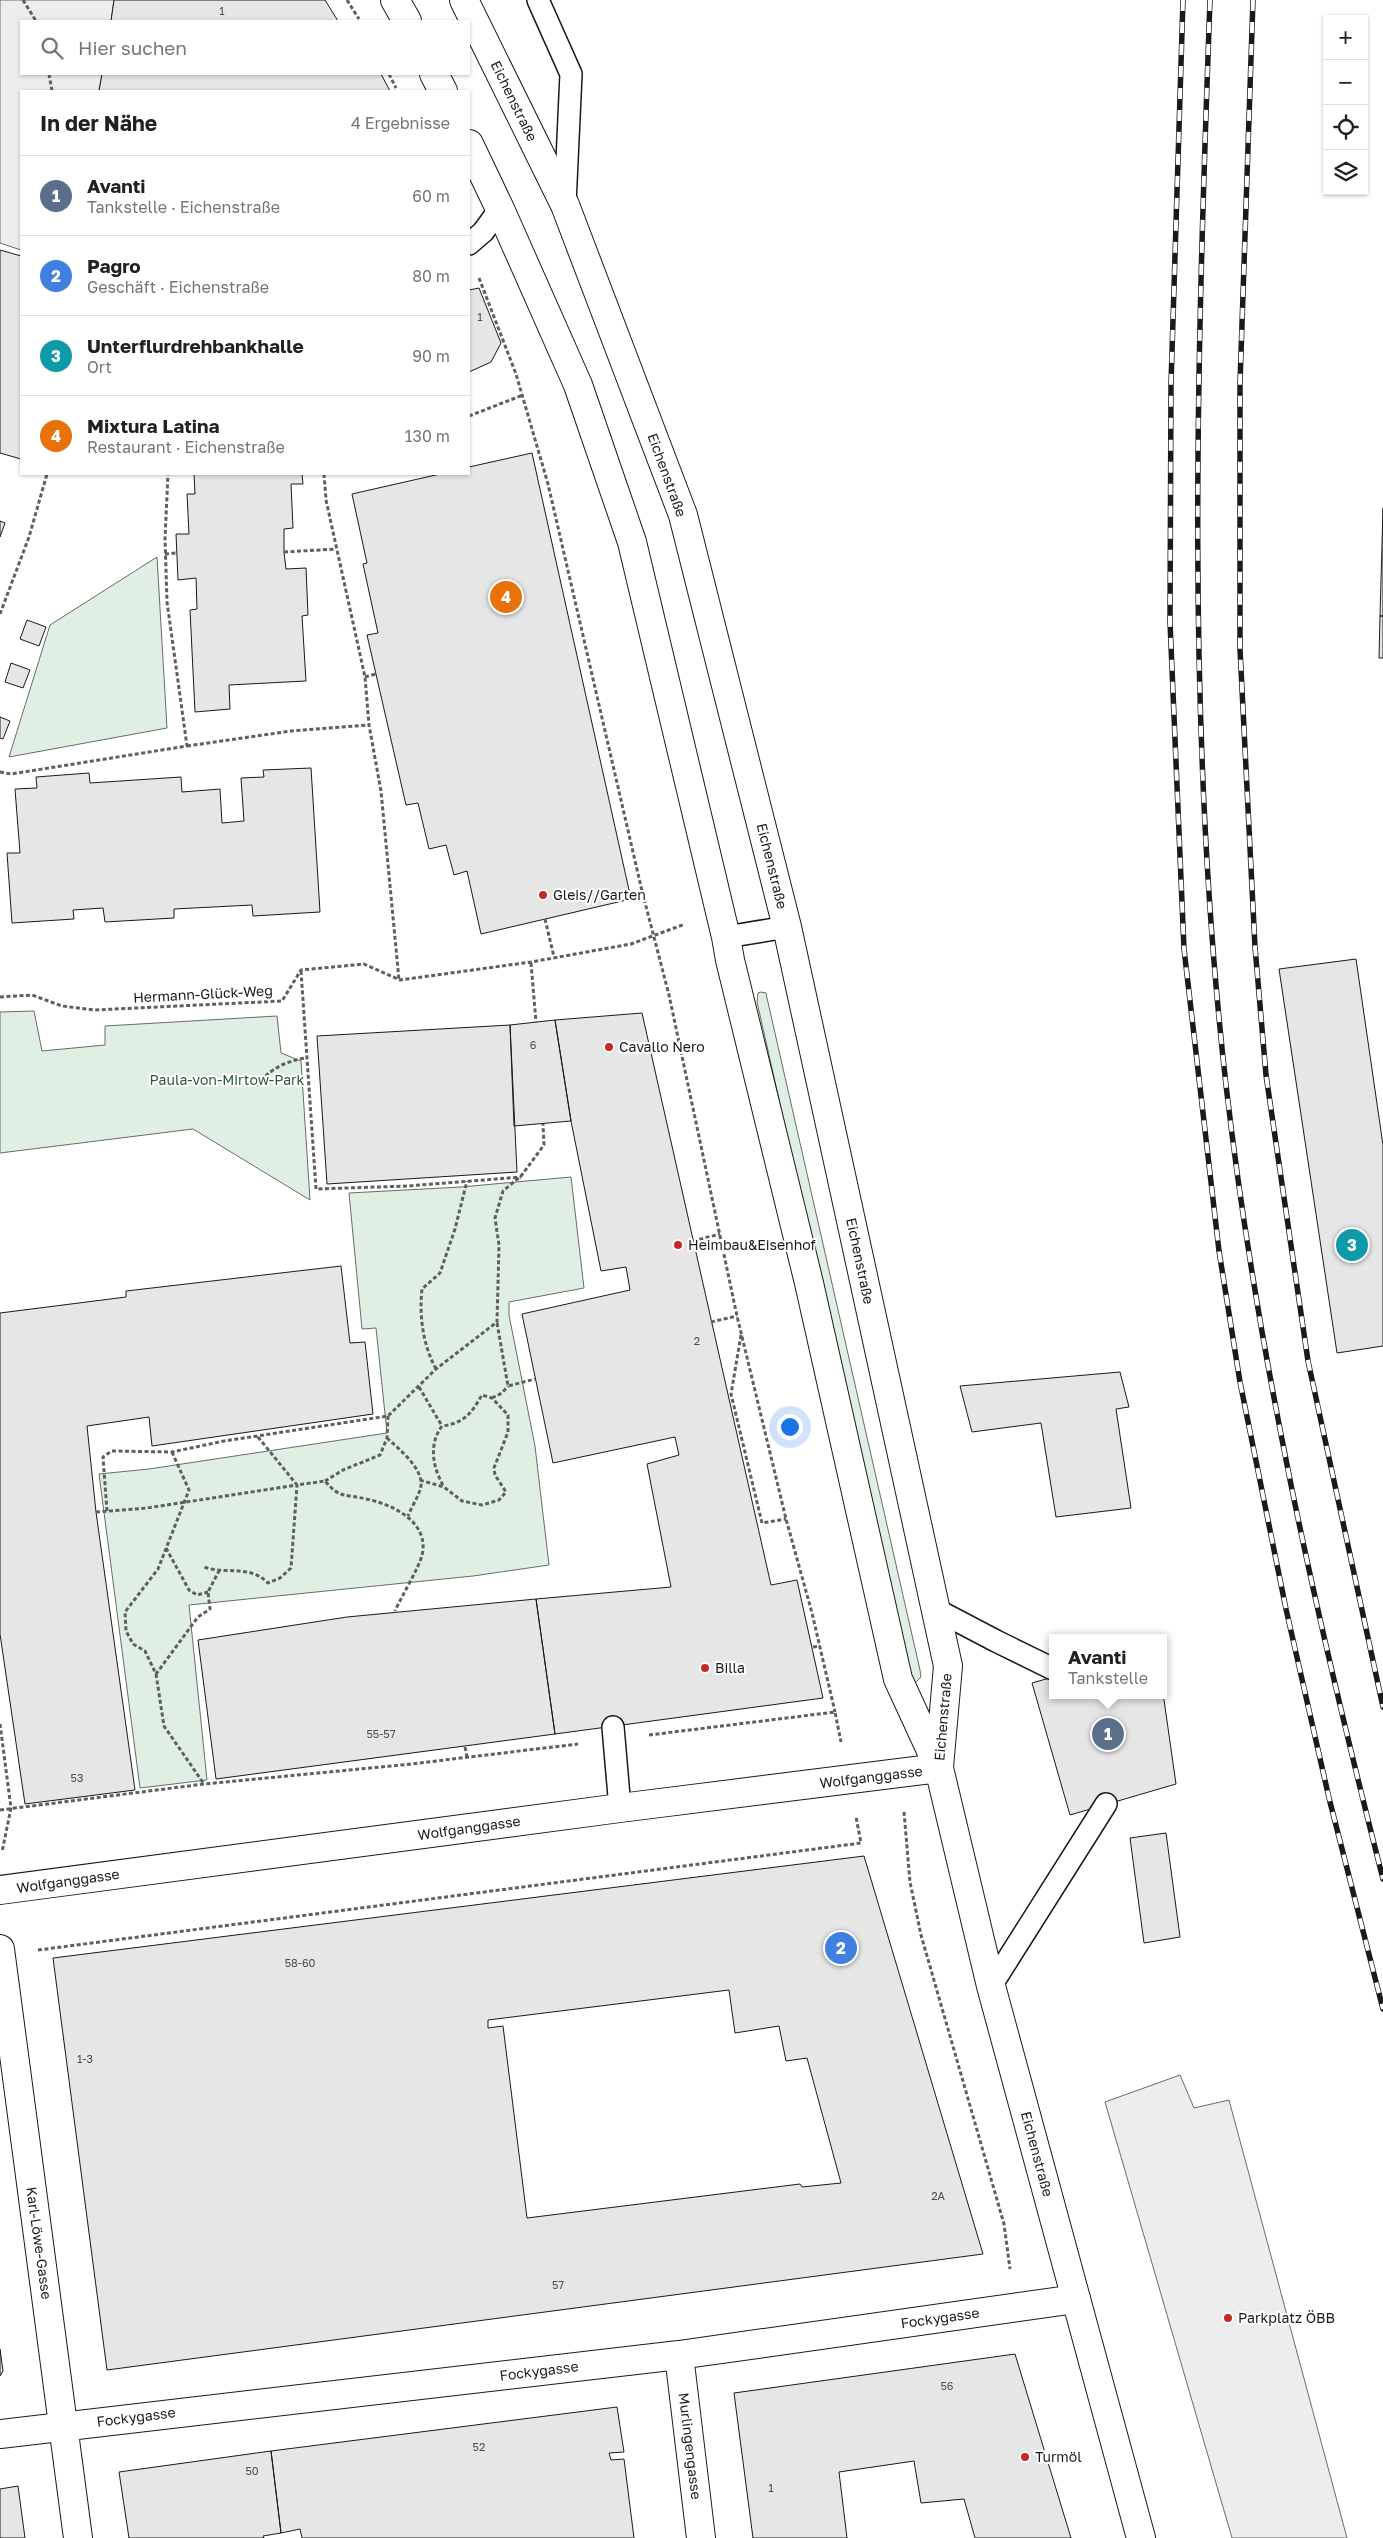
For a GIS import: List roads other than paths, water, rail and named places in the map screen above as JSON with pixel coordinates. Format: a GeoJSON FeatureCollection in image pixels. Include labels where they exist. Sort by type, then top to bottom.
{"type":"FeatureCollection","features":[{"type":"Feature","properties":{"kind":"main road"},"geometry":{"type":"LineString","coordinates":[[395,0],[406,20]]}},
{"type":"Feature","properties":{"kind":"main road","name":"Eichenstraße"},"geometry":{"type":"LineString","coordinates":[[464,0],[565,205],[683,515],[787,927],[948,1666],[939,1768]]}},
{"type":"Feature","properties":{"kind":"main road"},"geometry":{"type":"LineString","coordinates":[[435,75],[442,90]]}},
{"type":"Feature","properties":{"kind":"main road","name":"Eichenstraße"},"geometry":{"type":"LineString","coordinates":[[470,146],[500,208],[578,385],[632,542],[808,1283],[898,1679],[939,1768],[991,1986],[1142,2538]]}},
{"type":"Feature","properties":{"kind":"main road","name":"Wolfganggasse"},"geometry":{"type":"LineString","coordinates":[[0,1890],[939,1768]]}},
{"type":"Feature","properties":{"kind":"main road","name":"Karl-Löwe-Gasse"},"geometry":{"type":"LineString","coordinates":[[0,1949],[78,2538]]}},
{"type":"Feature","properties":{"kind":"main road","name":"Fockygasse"},"geometry":{"type":"LineString","coordinates":[[0,2434],[679,2355],[1076,2299]]}},
{"type":"Feature","properties":{"kind":"main road","name":"Murlingengasse"},"geometry":{"type":"LineString","coordinates":[[679,2355],[702,2538]]}},
{"type":"Feature","properties":{"kind":"lane"},"geometry":{"type":"LineString","coordinates":[[538,0],[570,74],[565,205]]}},
{"type":"Feature","properties":{"kind":"lane"},"geometry":{"type":"LineString","coordinates":[[470,243],[483,232],[500,208]]}},
{"type":"Feature","properties":{"kind":"lane"},"geometry":{"type":"LineString","coordinates":[[726,937],[787,927]]}},
{"type":"Feature","properties":{"kind":"lane"},"geometry":{"type":"LineString","coordinates":[[936,1609],[1049,1667]]}},
{"type":"Feature","properties":{"kind":"lane"},"geometry":{"type":"LineString","coordinates":[[613,1727],[620,1808]]}},
{"type":"Feature","properties":{"kind":"lane"},"geometry":{"type":"LineString","coordinates":[[991,1986],[1106,1804]]}},
{"type":"Feature","properties":{"kind":"railway"},"geometry":{"type":"LineString","coordinates":[[1183,0],[1171,384],[1170,622],[1184,949],[1219,1251],[1240,1382],[1286,1609],[1329,1798],[1383,2009]]}},
{"type":"Feature","properties":{"kind":"railway"},"geometry":{"type":"LineString","coordinates":[[1210,0],[1201,272],[1198,543],[1199,679],[1204,814],[1213,950],[1226,1085],[1239,1186],[1254,1286],[1272,1385],[1312,1584],[1383,1879]]}},
{"type":"Feature","properties":{"kind":"railway"},"geometry":{"type":"LineString","coordinates":[[1253,0],[1240,383],[1240,649],[1255,947],[1266,1075],[1308,1361],[1383,1707]]}},
{"type":"Feature","properties":{"kind":"place","name":"Mixtura Latina"},"geometry":{"type":"Point","coordinates":[506,597]}},
{"type":"Feature","properties":{"kind":"place","name":"Gleis//Garten"},"geometry":{"type":"Point","coordinates":[543,895]}},
{"type":"Feature","properties":{"kind":"place","name":"Cavallo Nero"},"geometry":{"type":"Point","coordinates":[609,1047]}},
{"type":"Feature","properties":{"kind":"place","name":"Heimbau&Eisenhof"},"geometry":{"type":"Point","coordinates":[678,1245]}},
{"type":"Feature","properties":{"kind":"place","name":"Unterflurdrehbankhalle"},"geometry":{"type":"Point","coordinates":[1352,1245]}},
{"type":"Feature","properties":{"kind":"place","name":"Billa"},"geometry":{"type":"Point","coordinates":[705,1668]}},
{"type":"Feature","properties":{"kind":"place","name":"Avanti"},"geometry":{"type":"Point","coordinates":[1108,1734]}},
{"type":"Feature","properties":{"kind":"place","name":"Pagro"},"geometry":{"type":"Point","coordinates":[841,1948]}},
{"type":"Feature","properties":{"kind":"place","name":"Parkplatz ÖBB"},"geometry":{"type":"Point","coordinates":[1228,2318]}},
{"type":"Feature","properties":{"kind":"place","name":"Turmöl"},"geometry":{"type":"Point","coordinates":[1025,2457]}},
{"type":"Feature","properties":{"kind":"park label","name":"Paula-von-Mirtow-Park"},"geometry":{"type":"Point","coordinates":[227,1080]}}]}
